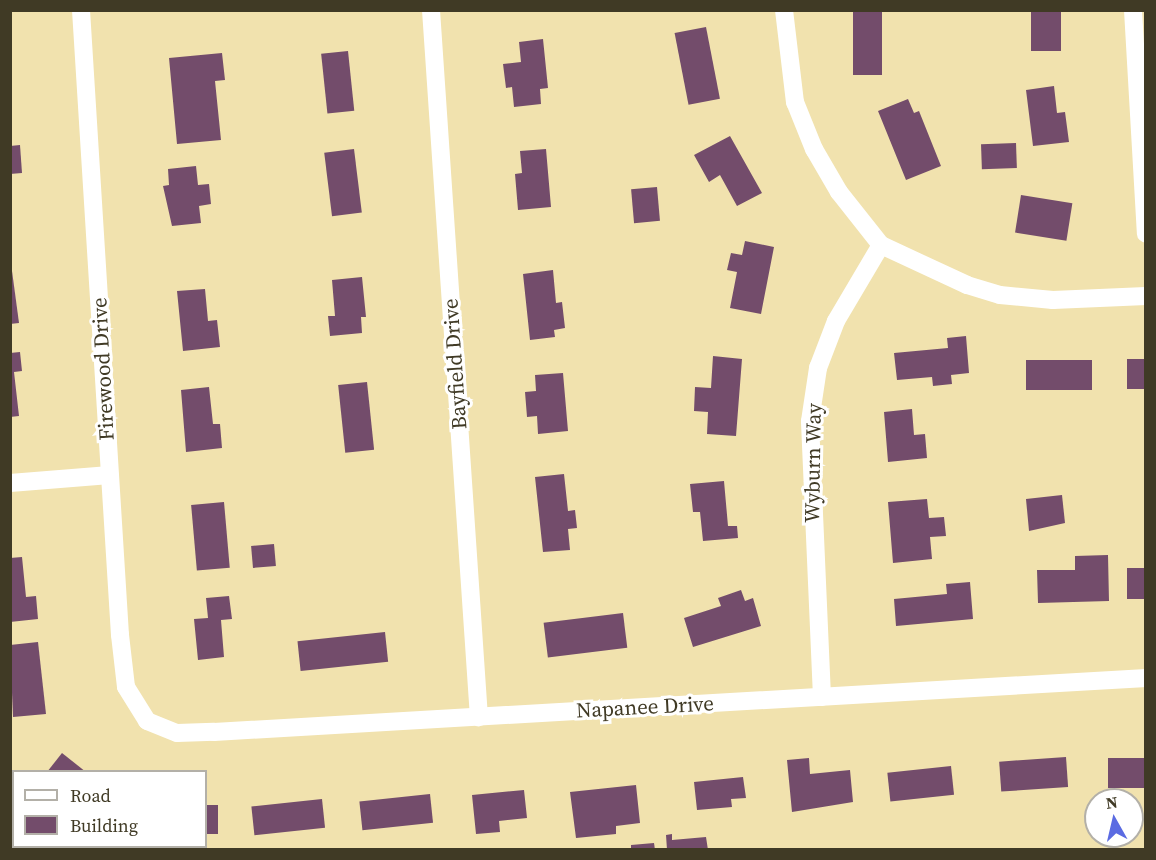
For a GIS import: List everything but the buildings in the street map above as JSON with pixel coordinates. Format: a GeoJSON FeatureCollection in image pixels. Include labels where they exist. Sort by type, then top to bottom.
{"type":"FeatureCollection","features":[{"type":"Feature","properties":{"kind":"street","name":"Firewood Drive"},"geometry":{"type":"LineString","coordinates":[[81,10],[110,475],[126,687],[147,721]]}},
{"type":"Feature","properties":{"kind":"street","name":"Bayfield Drive"},"geometry":{"type":"LineString","coordinates":[[431,10],[479,717]]}},
{"type":"Feature","properties":{"kind":"street"},"geometry":{"type":"LineString","coordinates":[[784,10],[795,102],[814,149],[844,200],[881,245],[967,285],[1000,295],[1053,300],[1146,296]]}},
{"type":"Feature","properties":{"kind":"street"},"geometry":{"type":"LineString","coordinates":[[1133,10],[1146,234]]}},
{"type":"Feature","properties":{"kind":"street","name":"Wyburn Way"},"geometry":{"type":"LineString","coordinates":[[822,697],[810,421],[818,368],[836,321],[881,245]]}},
{"type":"Feature","properties":{"kind":"street"},"geometry":{"type":"LineString","coordinates":[[10,483],[110,475]]}},
{"type":"Feature","properties":{"kind":"street","name":"Napanee Drive"},"geometry":{"type":"LineString","coordinates":[[147,721],[177,733],[1146,678]]}}]}
